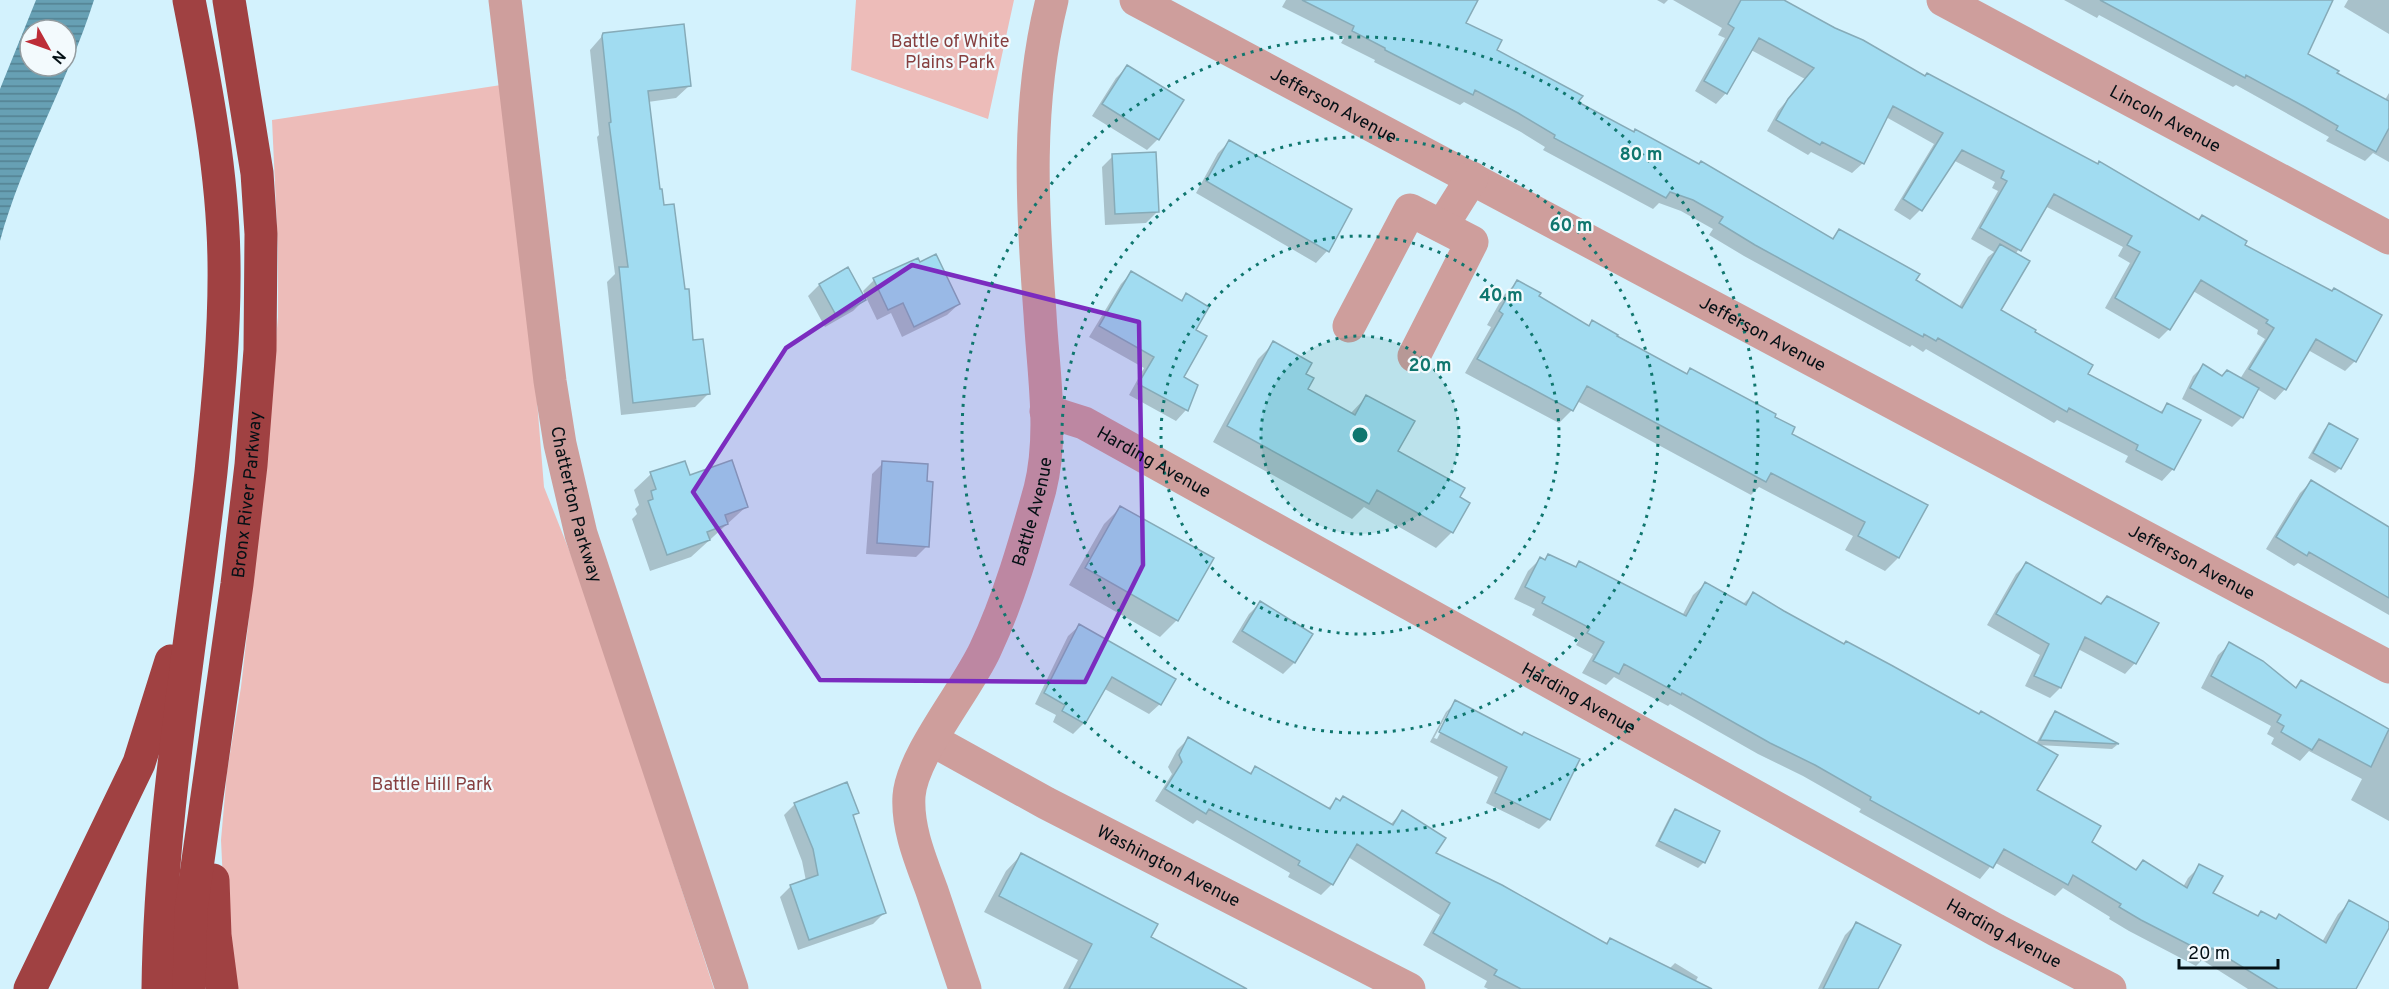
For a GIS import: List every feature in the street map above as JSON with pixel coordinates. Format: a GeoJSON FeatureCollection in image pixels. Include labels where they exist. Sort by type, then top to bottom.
{"type":"FeatureCollection","features":[{"type":"Feature","properties":{"kind":"highway"},"geometry":{"type":"LineString","coordinates":[[158,989],[161,909],[171,786],[201,556],[224,323],[221,202],[215,148],[189,0]]}},
{"type":"Feature","properties":{"kind":"highway","name":"Bronx River Parkway"},"geometry":{"type":"LineString","coordinates":[[189,989],[191,910],[212,774],[251,465],[261,350],[261,234],[257,173],[228,0]]}},
{"type":"Feature","properties":{"kind":"highway"},"geometry":{"type":"LineString","coordinates":[[30,989],[139,763],[150,734],[201,556]]}},
{"type":"Feature","properties":{"kind":"highway"},"geometry":{"type":"LineString","coordinates":[[212,774],[213,912],[222,989]]}},
{"type":"Feature","properties":{"kind":"street","name":"Chatterton Parkway"},"geometry":{"type":"LineString","coordinates":[[506,0],[550,381],[569,490],[580,534],[732,989]]}},
{"type":"Feature","properties":{"kind":"street","name":"Battle Avenue"},"geometry":{"type":"LineString","coordinates":[[965,989],[917,847],[909,812],[912,779],[932,740],[984,653],[1019,562],[1040,486],[1045,458],[1046,411],[1035,244],[1032,150],[1039,63],[1052,0]]}},
{"type":"Feature","properties":{"kind":"street","name":"Jefferson Avenue"},"geometry":{"type":"LineString","coordinates":[[1136,0],[2389,667]]}},
{"type":"Feature","properties":{"kind":"street","name":"Lincoln Avenue"},"geometry":{"type":"LineString","coordinates":[[1943,0],[2389,238]]}},
{"type":"Feature","properties":{"kind":"street"},"geometry":{"type":"LineString","coordinates":[[1442,226],[1472,178]]}},
{"type":"Feature","properties":{"kind":"street"},"geometry":{"type":"LineString","coordinates":[[1349,326],[1410,210],[1472,242],[1414,356]]}},
{"type":"Feature","properties":{"kind":"street","name":"Harding Avenue"},"geometry":{"type":"LineString","coordinates":[[1046,411],[1071,418],[1095,429],[1975,919],[2110,989]]}},
{"type":"Feature","properties":{"kind":"street","name":"Washington Avenue"},"geometry":{"type":"LineString","coordinates":[[932,740],[1046,803],[1408,989]]}},
{"type":"Feature","properties":{"kind":"highlighted area"},"geometry":{"type":"Polygon","coordinates":[[[912,265],[1139,322],[1143,565],[1085,682],[820,680],[693,492],[786,348],[912,265]]]}},
{"type":"Feature","properties":{"kind":"green space","name":"Battle of White Plains Park"},"geometry":{"type":"Polygon","coordinates":[[[856,0],[1014,0],[988,119],[851,70],[856,0]]]}},
{"type":"Feature","properties":{"kind":"green space","name":"Battle Hill Park"},"geometry":{"type":"Polygon","coordinates":[[[501,85],[534,364],[544,487],[583,585],[714,989],[234,989],[225,925],[221,840],[227,772],[241,687],[263,494],[278,317],[278,248],[272,120],[501,85]]]}},
{"type":"Feature","properties":{"kind":"water"},"geometry":{"type":"Polygon","coordinates":[[[36,0],[94,0],[78,44],[78,18],[29,18],[36,0]]]}},
{"type":"Feature","properties":{"kind":"water"},"geometry":{"type":"Polygon","coordinates":[[[18,44],[18,78],[64,78],[21,179],[0,241],[0,89],[18,44]]]}},
{"type":"Feature","properties":{"kind":"building"},"geometry":{"type":"Polygon","coordinates":[[[1302,0],[1478,0],[1466,23],[1502,40],[1497,50],[1583,96],[1578,102],[1634,132],[1635,129],[1699,164],[1701,161],[1833,239],[1839,229],[1920,274],[1916,280],[1962,308],[2000,244],[2030,261],[2001,310],[2093,365],[2088,374],[2162,413],[2167,403],[2201,420],[2174,470],[2136,450],[2138,445],[2069,408],[2067,412],[1938,338],[1936,341],[1924,334],[1923,337],[1755,245],[1719,223],[1723,217],[1693,200],[1670,192],[1666,198],[1554,138],[1555,135],[1475,90],[1473,95],[1385,50],[1352,31],[1354,26],[1302,0]]]}},
{"type":"Feature","properties":{"kind":"building"},"geometry":{"type":"Polygon","coordinates":[[[1741,0],[1784,0],[1835,28],[1863,40],[1925,76],[1927,73],[2098,164],[2099,161],[2199,220],[2202,215],[2247,241],[2245,245],[2332,291],[2334,288],[2382,315],[2356,362],[2316,339],[2286,390],[2249,369],[2274,328],[2266,323],[2268,320],[2201,280],[2170,330],[2115,298],[2140,252],[2127,245],[2132,236],[2054,194],[2021,251],[1980,228],[2007,181],[2001,178],[2004,171],[1962,150],[1922,211],[1903,199],[1943,133],[1893,106],[1864,164],[1822,142],[1820,145],[1776,120],[1788,99],[1814,68],[1759,38],[1727,94],[1704,81],[1734,28],[1728,24],[1741,0]]]}},
{"type":"Feature","properties":{"kind":"building"},"geometry":{"type":"Polygon","coordinates":[[[2100,0],[2333,0],[2308,54],[2339,71],[2337,73],[2389,101],[2389,128],[2376,152],[2336,130],[2338,126],[2305,107],[2246,75],[2245,78],[2100,0]]]}},
{"type":"Feature","properties":{"kind":"building"},"geometry":{"type":"Polygon","coordinates":[[[684,24],[691,86],[648,91],[660,189],[662,189],[664,205],[674,204],[685,289],[689,289],[693,340],[703,339],[710,394],[633,403],[619,267],[628,267],[609,123],[611,122],[602,36],[603,33],[684,24]]]}},
{"type":"Feature","properties":{"kind":"building"},"geometry":{"type":"Polygon","coordinates":[[[1127,65],[1184,100],[1159,140],[1102,104],[1127,65]]]}},
{"type":"Feature","properties":{"kind":"building"},"geometry":{"type":"Polygon","coordinates":[[[1229,140],[1352,209],[1329,252],[1206,181],[1229,140]]]}},
{"type":"Feature","properties":{"kind":"building"},"geometry":{"type":"Polygon","coordinates":[[[1156,152],[1159,212],[1115,214],[1112,154],[1156,152]]]}},
{"type":"Feature","properties":{"kind":"building"},"geometry":{"type":"Polygon","coordinates":[[[936,254],[960,304],[914,327],[903,303],[888,310],[873,278],[918,258],[920,262],[936,254]]]}},
{"type":"Feature","properties":{"kind":"building"},"geometry":{"type":"Polygon","coordinates":[[[848,267],[866,300],[837,317],[819,284],[848,267]]]}},
{"type":"Feature","properties":{"kind":"building"},"geometry":{"type":"Polygon","coordinates":[[[1131,271],[1182,301],[1186,293],[1209,307],[1196,330],[1207,336],[1184,377],[1198,385],[1188,411],[1138,384],[1154,357],[1099,326],[1131,271]]]}},
{"type":"Feature","properties":{"kind":"building"},"geometry":{"type":"Polygon","coordinates":[[[1517,280],[1541,293],[1539,296],[1589,326],[1592,320],[1687,374],[1690,368],[1776,414],[1775,417],[1795,427],[1792,434],[1928,505],[1899,558],[1858,536],[1865,522],[1771,473],[1766,482],[1587,386],[1573,411],[1477,359],[1503,314],[1499,311],[1517,280]]]}},
{"type":"Feature","properties":{"kind":"building"},"geometry":{"type":"Polygon","coordinates":[[[1273,341],[1312,363],[1306,374],[1314,378],[1308,389],[1355,415],[1366,395],[1415,421],[1398,451],[1465,488],[1460,497],[1470,503],[1453,533],[1377,490],[1369,504],[1227,426],[1273,341]]]}},
{"type":"Feature","properties":{"kind":"building"},"geometry":{"type":"Polygon","coordinates":[[[2203,364],[2222,376],[2227,370],[2259,388],[2243,418],[2190,388],[2203,364]]]}},
{"type":"Feature","properties":{"kind":"building"},"geometry":{"type":"Polygon","coordinates":[[[2329,423],[2358,439],[2341,469],[2313,453],[2329,423]]]}},
{"type":"Feature","properties":{"kind":"building"},"geometry":{"type":"Polygon","coordinates":[[[732,460],[748,507],[725,515],[728,524],[707,532],[710,540],[667,555],[648,501],[653,499],[651,491],[656,489],[650,472],[685,461],[690,475],[732,460]]]}},
{"type":"Feature","properties":{"kind":"building"},"geometry":{"type":"Polygon","coordinates":[[[882,461],[928,464],[927,481],[933,482],[929,547],[877,543],[882,461]]]}},
{"type":"Feature","properties":{"kind":"building"},"geometry":{"type":"Polygon","coordinates":[[[2311,480],[2389,527],[2389,598],[2309,552],[2307,556],[2276,537],[2311,480]]]}},
{"type":"Feature","properties":{"kind":"building"},"geometry":{"type":"Polygon","coordinates":[[[1120,506],[1214,558],[1178,621],[1085,568],[1120,506]]]}},
{"type":"Feature","properties":{"kind":"building"},"geometry":{"type":"Polygon","coordinates":[[[1548,554],[1576,567],[1579,561],[1686,616],[1705,582],[1746,605],[1753,592],[1844,644],[1846,641],[1979,714],[1981,711],[2058,755],[2037,790],[2101,826],[2092,842],[2136,870],[2143,860],[2187,888],[2199,864],[2223,876],[2213,893],[2258,916],[2261,911],[2276,919],[2279,914],[2326,943],[2349,900],[2389,922],[2389,928],[2356,989],[2278,989],[2212,948],[2209,955],[2141,920],[2119,907],[2121,904],[2073,875],[2068,885],[2004,849],[1993,868],[1870,800],[1871,797],[1815,765],[1770,743],[1682,693],[1681,695],[1624,664],[1619,674],[1593,661],[1604,642],[1587,633],[1590,628],[1542,603],[1545,597],[1525,587],[1540,557],[1545,560],[1548,554]]]}},
{"type":"Feature","properties":{"kind":"building"},"geometry":{"type":"Polygon","coordinates":[[[2026,562],[2101,604],[2107,596],[2159,623],[2136,664],[2085,637],[2061,688],[2034,676],[2049,644],[1996,614],[2026,562]]]}},
{"type":"Feature","properties":{"kind":"building"},"geometry":{"type":"Polygon","coordinates":[[[1260,601],[1313,634],[1295,663],[1242,631],[1260,601]]]}},
{"type":"Feature","properties":{"kind":"building"},"geometry":{"type":"Polygon","coordinates":[[[1079,624],[1176,679],[1161,705],[1112,677],[1085,724],[1062,711],[1065,705],[1044,693],[1079,624]]]}},
{"type":"Feature","properties":{"kind":"building"},"geometry":{"type":"Polygon","coordinates":[[[2229,642],[2263,661],[2296,688],[2301,680],[2389,729],[2371,767],[2319,739],[2312,750],[2281,732],[2284,726],[2277,722],[2281,715],[2211,676],[2229,642]]]}},
{"type":"Feature","properties":{"kind":"building"},"geometry":{"type":"Polygon","coordinates":[[[1455,700],[1522,735],[1524,732],[1580,759],[1550,820],[1495,793],[1507,767],[1439,732],[1455,700]]]}},
{"type":"Feature","properties":{"kind":"building"},"geometry":{"type":"Polygon","coordinates":[[[2055,711],[2119,744],[2040,740],[2055,711]]]}},
{"type":"Feature","properties":{"kind":"building"},"geometry":{"type":"Polygon","coordinates":[[[1188,737],[1251,774],[1255,766],[1330,809],[1336,798],[1340,801],[1343,796],[1393,825],[1402,810],[1446,838],[1436,853],[1502,885],[1607,944],[1610,938],[1712,989],[1521,989],[1494,975],[1497,970],[1433,933],[1450,903],[1357,844],[1333,885],[1298,865],[1300,861],[1209,809],[1206,814],[1165,789],[1182,762],[1179,755],[1188,737]]]}},
{"type":"Feature","properties":{"kind":"building"},"geometry":{"type":"Polygon","coordinates":[[[847,782],[859,813],[853,815],[886,913],[809,940],[790,885],[818,875],[813,849],[794,803],[847,782]]]}},
{"type":"Feature","properties":{"kind":"building"},"geometry":{"type":"Polygon","coordinates":[[[1675,809],[1720,831],[1705,863],[1659,841],[1675,809]]]}},
{"type":"Feature","properties":{"kind":"building"},"geometry":{"type":"Polygon","coordinates":[[[1021,853],[1158,924],[1151,937],[1247,989],[1069,989],[1092,944],[999,896],[1021,853]]]}},
{"type":"Feature","properties":{"kind":"building"},"geometry":{"type":"Polygon","coordinates":[[[1856,922],[1901,945],[1878,989],[1823,989],[1856,922]]]}}]}
